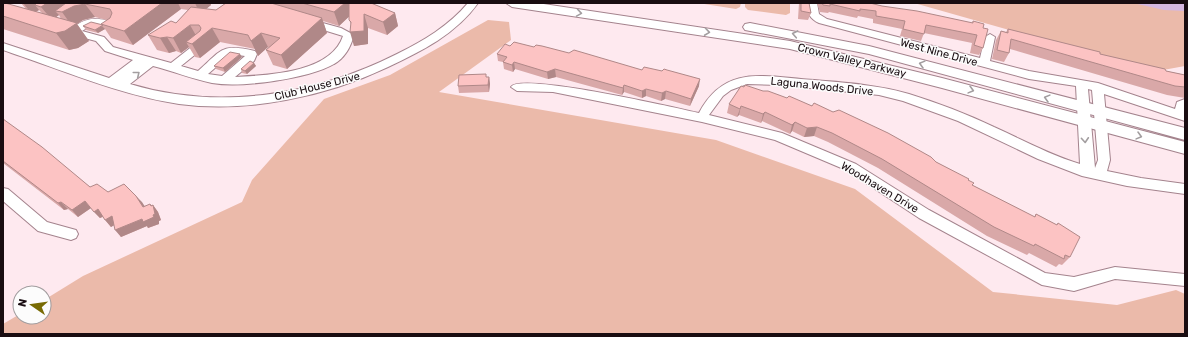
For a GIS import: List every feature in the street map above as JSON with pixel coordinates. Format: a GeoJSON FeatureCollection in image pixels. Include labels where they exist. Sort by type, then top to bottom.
{"type":"FeatureCollection","features":[{"type":"Feature","properties":{"kind":"main road","name":"Crown Valley Parkway"},"geometry":{"type":"LineString","coordinates":[[512,3],[790,45],[942,83],[1101,119],[1185,134]]}},
{"type":"Feature","properties":{"kind":"main road","name":"Crown Valley Parkway"},"geometry":{"type":"LineString","coordinates":[[581,3],[793,34],[869,50],[1084,115]]}},
{"type":"Feature","properties":{"kind":"main road","name":"Crown Valley Parkway"},"geometry":{"type":"LineString","coordinates":[[1101,119],[1185,148]]}},
{"type":"Feature","properties":{"kind":"street","name":"Club House Drive"},"geometry":{"type":"LineString","coordinates":[[3,46],[151,95],[191,101],[228,101],[267,98],[302,92],[359,76],[388,63],[452,25],[473,3]]}},
{"type":"Feature","properties":{"kind":"street","name":"West Nine Drive"},"geometry":{"type":"LineString","coordinates":[[812,3],[812,13],[816,18],[823,22],[1029,75],[1098,87],[1183,116]]}},
{"type":"Feature","properties":{"kind":"street"},"geometry":{"type":"LineString","coordinates":[[59,28],[100,39],[109,49],[200,75],[212,80],[266,79],[315,68],[331,61],[345,47],[349,35],[296,18]]}},
{"type":"Feature","properties":{"kind":"street"},"geometry":{"type":"LineString","coordinates":[[73,32],[89,21],[95,20],[115,26],[114,29],[100,39]]}},
{"type":"Feature","properties":{"kind":"street"},"geometry":{"type":"LineString","coordinates":[[984,64],[990,37]]}},
{"type":"Feature","properties":{"kind":"street"},"geometry":{"type":"LineString","coordinates":[[173,67],[203,43]]}},
{"type":"Feature","properties":{"kind":"street"},"geometry":{"type":"LineString","coordinates":[[200,75],[228,51],[234,50],[251,54],[250,58],[225,80]]}},
{"type":"Feature","properties":{"kind":"street"},"geometry":{"type":"LineString","coordinates":[[117,84],[147,60]]}},
{"type":"Feature","properties":{"kind":"street","name":"Laguna Woods Drive"},"geometry":{"type":"LineString","coordinates":[[702,118],[710,102],[718,93],[723,89],[741,82],[759,80],[848,87],[905,97],[964,118],[1044,156],[1093,173],[1134,184],[1185,189]]}},
{"type":"Feature","properties":{"kind":"street"},"geometry":{"type":"LineString","coordinates":[[1080,83],[1093,173]]}},
{"type":"Feature","properties":{"kind":"street","name":"Woodhaven Drive"},"geometry":{"type":"LineString","coordinates":[[517,87],[553,88],[702,118],[778,136],[851,167],[924,214],[1042,279],[1074,284],[1115,273],[1185,280]]}},
{"type":"Feature","properties":{"kind":"street"},"geometry":{"type":"LineString","coordinates":[[1093,173],[1104,160],[1098,87]]}},
{"type":"Feature","properties":{"kind":"street"},"geometry":{"type":"LineString","coordinates":[[1183,116],[1181,105],[1185,103]]}},
{"type":"Feature","properties":{"kind":"street"},"geometry":{"type":"LineString","coordinates":[[3,193],[43,227],[71,234]]}},
{"type":"Feature","properties":{"kind":"shaded area"},"geometry":{"type":"Polygon","coordinates":[[[698,3],[741,3],[740,7],[736,9],[698,3]]]}},
{"type":"Feature","properties":{"kind":"shaded area"},"geometry":{"type":"Polygon","coordinates":[[[745,3],[790,3],[790,13],[786,15],[748,10],[745,7],[745,3]]]}},
{"type":"Feature","properties":{"kind":"shaded area"},"geometry":{"type":"Polygon","coordinates":[[[914,3],[1185,3],[1185,66],[1163,70],[1119,61],[914,3]]]}},
{"type":"Feature","properties":{"kind":"shaded area"},"geometry":{"type":"Polygon","coordinates":[[[1133,3],[1185,3],[1185,11],[1164,10],[1133,3]]]}},
{"type":"Feature","properties":{"kind":"shaded area"},"geometry":{"type":"Polygon","coordinates":[[[488,20],[509,22],[511,40],[439,92],[716,140],[855,189],[993,292],[1117,305],[1176,290],[1185,294],[1185,334],[3,334],[3,324],[12,319],[12,325],[52,325],[52,295],[83,276],[242,202],[252,180],[324,99],[390,75],[488,20]]]}},
{"type":"Feature","properties":{"kind":"building"},"geometry":{"type":"Polygon","coordinates":[[[3,3],[77,23],[65,31],[56,33],[3,16],[3,3]]]}},
{"type":"Feature","properties":{"kind":"building"},"geometry":{"type":"Polygon","coordinates":[[[37,3],[47,3],[41,7],[35,5],[37,3]]]}},
{"type":"Feature","properties":{"kind":"building"},"geometry":{"type":"Polygon","coordinates":[[[66,3],[162,3],[124,31],[101,24],[110,18],[112,13],[110,9],[85,4],[74,6],[62,12],[55,11],[66,3]]]}},
{"type":"Feature","properties":{"kind":"building"},"geometry":{"type":"Polygon","coordinates":[[[226,3],[271,3],[322,18],[281,55],[266,50],[280,38],[261,33],[251,41],[248,35],[212,28],[192,44],[186,42],[200,31],[201,28],[199,25],[190,25],[173,38],[160,38],[148,35],[171,21],[176,23],[191,7],[216,10],[226,3]]]}},
{"type":"Feature","properties":{"kind":"building"},"geometry":{"type":"Polygon","coordinates":[[[302,3],[345,3],[334,12],[302,3]]]}},
{"type":"Feature","properties":{"kind":"building"},"geometry":{"type":"Polygon","coordinates":[[[349,3],[371,3],[395,13],[383,22],[364,14],[364,31],[350,32],[351,22],[349,20],[349,3]]]}},
{"type":"Feature","properties":{"kind":"building"},"geometry":{"type":"Polygon","coordinates":[[[801,3],[809,3],[811,13],[801,11],[801,3]]]}},
{"type":"Feature","properties":{"kind":"building"},"geometry":{"type":"Polygon","coordinates":[[[822,3],[870,3],[973,23],[973,21],[984,24],[983,28],[988,29],[983,48],[974,45],[977,35],[926,25],[924,34],[903,29],[905,21],[876,16],[876,11],[860,9],[860,11],[830,4],[830,6],[823,5],[822,3]]]}},
{"type":"Feature","properties":{"kind":"building"},"geometry":{"type":"Polygon","coordinates":[[[91,22],[103,25],[95,30],[83,26],[91,22]]]}},
{"type":"Feature","properties":{"kind":"building"},"geometry":{"type":"Polygon","coordinates":[[[1008,29],[1185,75],[1185,87],[1175,86],[1011,39],[1009,53],[997,50],[1001,31],[1008,33],[1008,29]]]}},
{"type":"Feature","properties":{"kind":"building"},"geometry":{"type":"Polygon","coordinates":[[[514,42],[534,47],[536,45],[542,46],[569,53],[574,50],[642,70],[644,67],[662,71],[664,69],[700,79],[691,99],[666,91],[662,93],[646,89],[642,91],[624,85],[623,88],[555,69],[547,72],[514,62],[512,65],[503,62],[507,57],[497,54],[505,44],[510,46],[514,42]]]}},
{"type":"Feature","properties":{"kind":"building"},"geometry":{"type":"Polygon","coordinates":[[[230,52],[240,54],[223,68],[214,66],[230,52]]]}},
{"type":"Feature","properties":{"kind":"building"},"geometry":{"type":"Polygon","coordinates":[[[250,61],[254,63],[245,71],[241,69],[250,61]]]}},
{"type":"Feature","properties":{"kind":"building"},"geometry":{"type":"Polygon","coordinates":[[[486,74],[486,77],[489,77],[488,85],[458,86],[459,75],[486,74]]]}},
{"type":"Feature","properties":{"kind":"building"},"geometry":{"type":"Polygon","coordinates":[[[745,85],[787,98],[789,96],[812,106],[814,103],[833,112],[839,110],[888,133],[931,157],[936,162],[969,179],[968,180],[974,183],[972,185],[1035,217],[1036,214],[1057,225],[1058,223],[1080,237],[1070,257],[1065,255],[1064,259],[1035,244],[1034,246],[994,227],[882,159],[832,133],[817,127],[807,128],[795,122],[792,125],[765,112],[763,114],[741,106],[740,109],[729,104],[741,86],[744,87],[745,85]]]}},
{"type":"Feature","properties":{"kind":"building"},"geometry":{"type":"Polygon","coordinates":[[[3,119],[42,147],[90,187],[97,184],[108,192],[124,184],[136,196],[143,207],[150,204],[151,206],[153,205],[155,214],[153,215],[154,217],[143,222],[142,219],[115,230],[112,216],[105,220],[98,209],[94,212],[85,201],[72,210],[61,202],[58,203],[3,161],[3,119]]]}}]}
